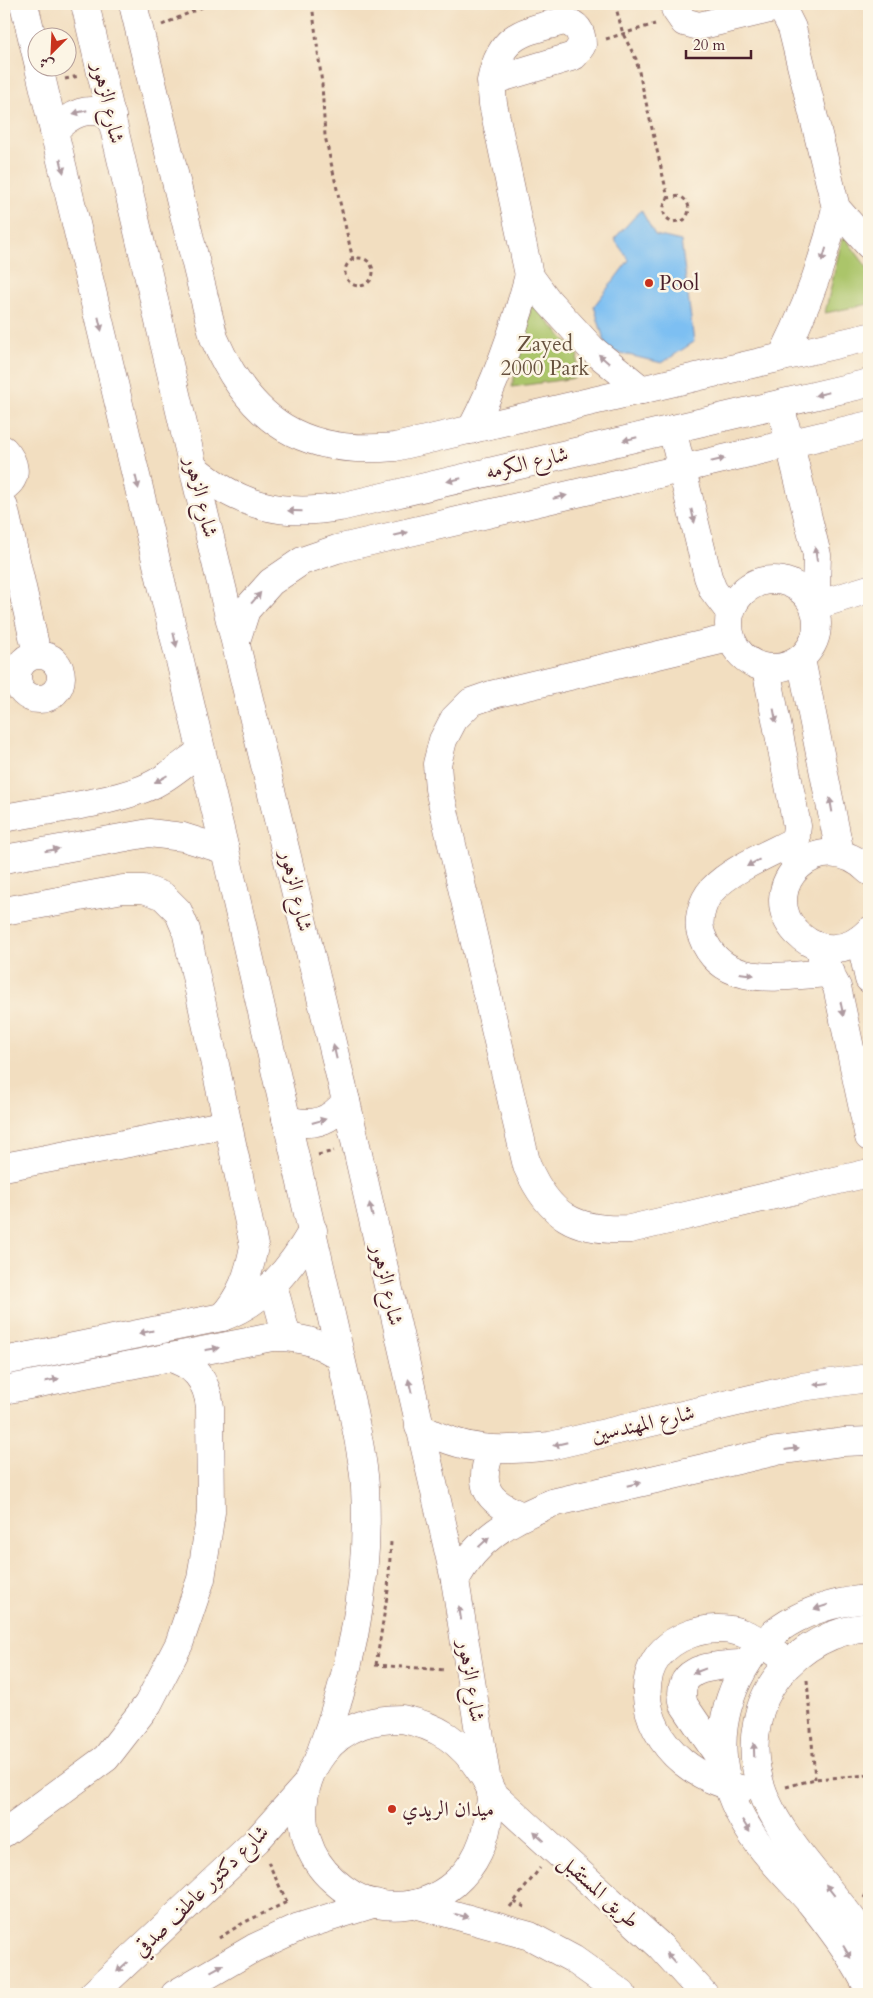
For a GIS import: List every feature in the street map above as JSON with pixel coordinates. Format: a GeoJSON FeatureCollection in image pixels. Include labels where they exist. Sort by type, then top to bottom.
{"type":"FeatureCollection","features":[{"type":"Feature","properties":{"kind":"street"},"geometry":{"type":"LineString","coordinates":[[24,4],[30,28]]}},
{"type":"Feature","properties":{"kind":"street","name":"شارع الزهور"},"geometry":{"type":"LineString","coordinates":[[85,4],[193,468],[346,1101],[455,1580],[489,1787],[486,1838],[478,1856],[467,1872],[452,1886],[435,1897],[415,1904]]}},
{"type":"Feature","properties":{"kind":"street"},"geometry":{"type":"LineString","coordinates":[[134,4],[214,338],[226,368],[246,395],[270,418],[298,435],[329,446],[362,450],[395,447],[869,337]]}},
{"type":"Feature","properties":{"kind":"street"},"geometry":{"type":"LineString","coordinates":[[677,10],[684,22],[699,26],[781,5],[792,28],[836,208],[869,245]]}},
{"type":"Feature","properties":{"kind":"street"},"geometry":{"type":"LineString","coordinates":[[491,81],[574,56],[582,45],[580,32],[570,22],[564,21],[520,32],[504,49],[496,64],[491,81],[493,104],[529,275],[569,326],[592,349],[642,390]]}},
{"type":"Feature","properties":{"kind":"street"},"geometry":{"type":"LineString","coordinates":[[42,78],[225,850],[351,1402],[365,1487],[365,1552],[349,1663],[334,1717],[306,1785],[302,1804],[303,1823],[307,1841],[315,1858],[326,1874],[340,1886],[376,1904]]}},
{"type":"Feature","properties":{"kind":"street"},"geometry":{"type":"LineString","coordinates":[[54,131],[71,115],[81,111],[102,112],[112,116]]}},
{"type":"Feature","properties":{"kind":"street"},"geometry":{"type":"LineString","coordinates":[[782,358],[809,300],[822,262],[836,208]]}},
{"type":"Feature","properties":{"kind":"street"},"geometry":{"type":"LineString","coordinates":[[471,430],[500,370],[529,275]]}},
{"type":"Feature","properties":{"kind":"street","name":"شارع الكرمه"},"geometry":{"type":"LineString","coordinates":[[193,468],[211,483],[251,503],[286,511],[313,511],[340,507],[869,383]]}},
{"type":"Feature","properties":{"kind":"street"},"geometry":{"type":"LineString","coordinates":[[780,404],[788,444],[817,555],[816,588],[812,604]]}},
{"type":"Feature","properties":{"kind":"street","name":"شارع الكرمه"},"geometry":{"type":"LineString","coordinates":[[236,641],[246,610],[271,582],[302,561],[337,548],[869,425]]}},
{"type":"Feature","properties":{"kind":"street"},"geometry":{"type":"LineString","coordinates":[[672,429],[708,577],[713,590],[729,611]]}},
{"type":"Feature","properties":{"kind":"street"},"geometry":{"type":"LineString","coordinates":[[4,450],[12,460],[15,472],[10,483],[4,487]]}},
{"type":"Feature","properties":{"kind":"street"},"geometry":{"type":"LineString","coordinates":[[4,507],[37,654]]}},
{"type":"Feature","properties":{"kind":"street"},"geometry":{"type":"LineString","coordinates":[[767,580],[784,581],[800,588],[812,604],[818,625],[813,643],[801,658],[784,667],[766,668],[750,662],[738,652],[730,638],[729,611],[738,596],[751,585],[767,580]]}},
{"type":"Feature","properties":{"kind":"street"},"geometry":{"type":"LineString","coordinates":[[812,604],[869,588]]}},
{"type":"Feature","properties":{"kind":"street"},"geometry":{"type":"LineString","coordinates":[[730,638],[494,694],[471,702],[454,719],[442,740],[437,764],[439,789],[527,1166],[537,1190],[555,1210],[577,1224],[603,1230],[630,1229],[869,1173]]}},
{"type":"Feature","properties":{"kind":"street"},"geometry":{"type":"LineString","coordinates":[[37,654],[48,656],[57,664],[61,674],[60,686],[53,694],[42,699],[31,698],[10,682],[26,658],[37,654]]}},
{"type":"Feature","properties":{"kind":"street"},"geometry":{"type":"LineString","coordinates":[[801,658],[842,854]]}},
{"type":"Feature","properties":{"kind":"street"},"geometry":{"type":"LineString","coordinates":[[766,668],[797,826],[788,881],[783,896],[784,912],[791,926],[824,960],[837,988],[869,1137]]}},
{"type":"Feature","properties":{"kind":"street"},"geometry":{"type":"LineString","coordinates":[[4,818],[114,797],[144,788],[172,772],[201,751]]}},
{"type":"Feature","properties":{"kind":"street"},"geometry":{"type":"LineString","coordinates":[[4,859],[149,834],[183,837],[225,850]]}},
{"type":"Feature","properties":{"kind":"street"},"geometry":{"type":"LineString","coordinates":[[796,840],[728,877],[711,891],[701,910],[700,931],[707,951],[722,967],[742,975],[831,973]]}},
{"type":"Feature","properties":{"kind":"street"},"geometry":{"type":"LineString","coordinates":[[842,854],[869,843]]}},
{"type":"Feature","properties":{"kind":"street"},"geometry":{"type":"LineString","coordinates":[[788,881],[800,864],[819,854],[842,854],[860,861],[869,871]]}},
{"type":"Feature","properties":{"kind":"street"},"geometry":{"type":"LineString","coordinates":[[4,911],[123,889],[144,889],[163,896],[178,911],[186,930],[254,1246],[250,1268],[242,1289],[222,1317]]}},
{"type":"Feature","properties":{"kind":"street"},"geometry":{"type":"LineString","coordinates":[[802,938],[816,946],[831,949],[847,947],[867,933]]}},
{"type":"Feature","properties":{"kind":"street"},"geometry":{"type":"LineString","coordinates":[[867,933],[869,979]]}},
{"type":"Feature","properties":{"kind":"street"},"geometry":{"type":"LineString","coordinates":[[286,1119],[296,1123],[320,1122],[335,1114],[346,1101]]}},
{"type":"Feature","properties":{"kind":"street"},"geometry":{"type":"LineString","coordinates":[[4,1167],[228,1124]]}},
{"type":"Feature","properties":{"kind":"street"},"geometry":{"type":"LineString","coordinates":[[4,1361],[222,1317],[256,1300],[273,1284],[290,1266],[313,1230]]}},
{"type":"Feature","properties":{"kind":"street"},"geometry":{"type":"LineString","coordinates":[[273,1284],[287,1337]]}},
{"type":"Feature","properties":{"kind":"street"},"geometry":{"type":"LineString","coordinates":[[4,1833],[106,1758],[148,1704],[179,1644],[201,1579],[211,1512],[210,1407],[208,1393],[203,1380],[194,1369],[175,1355],[175,1326]]}},
{"type":"Feature","properties":{"kind":"street"},"geometry":{"type":"LineString","coordinates":[[4,1380],[4,1391],[175,1355],[287,1337],[315,1342],[340,1357]]}},
{"type":"Feature","properties":{"kind":"street","name":"شارع المهندسين"},"geometry":{"type":"LineString","coordinates":[[419,1427],[443,1440],[491,1450],[514,1450],[550,1446],[801,1387],[869,1378]]}},
{"type":"Feature","properties":{"kind":"street"},"geometry":{"type":"LineString","coordinates":[[455,1580],[467,1558],[492,1535],[522,1516],[552,1503],[777,1451],[843,1442],[869,1441]]}},
{"type":"Feature","properties":{"kind":"street"},"geometry":{"type":"LineString","coordinates":[[491,1450],[483,1470],[487,1491],[501,1507],[522,1516]]}},
{"type":"Feature","properties":{"kind":"street"},"geometry":{"type":"LineString","coordinates":[[724,1773],[721,1735],[726,1710],[734,1686],[754,1654],[786,1624],[812,1610],[842,1602],[869,1600]]}},
{"type":"Feature","properties":{"kind":"street"},"geometry":{"type":"LineString","coordinates":[[869,1627],[838,1632],[797,1655],[772,1684],[760,1710],[754,1738],[754,1766],[762,1794],[784,1832],[869,1943]]}},
{"type":"Feature","properties":{"kind":"street"},"geometry":{"type":"LineString","coordinates":[[754,1654],[742,1633],[721,1629],[699,1631],[679,1638],[661,1651],[649,1669],[646,1688],[649,1709],[656,1728],[682,1762],[699,1774],[724,1773],[762,1794]]}},
{"type":"Feature","properties":{"kind":"street"},"geometry":{"type":"LineString","coordinates":[[797,1655],[754,1654],[695,1671],[687,1677],[682,1686],[681,1696],[684,1705],[724,1773],[737,1811],[751,1835],[836,1936],[869,1990]]}},
{"type":"Feature","properties":{"kind":"street","name":"طريق المستقبل"},"geometry":{"type":"LineString","coordinates":[[319,1757],[343,1735],[361,1725],[382,1720],[402,1719],[423,1723],[442,1731],[454,1740],[473,1760],[489,1787],[554,1850],[660,1946],[704,1994]]}},
{"type":"Feature","properties":{"kind":"street","name":"شارع دكتور عاطف صدقي"},"geometry":{"type":"LineString","coordinates":[[93,1994],[257,1840],[306,1785]]}},
{"type":"Feature","properties":{"kind":"street"},"geometry":{"type":"LineString","coordinates":[[175,1994],[254,1948],[299,1927],[376,1904],[415,1904],[530,1936],[572,1959],[622,1994]]}},
{"type":"Feature","properties":{"kind":"path"},"geometry":{"type":"LineString","coordinates":[[141,34],[209,4]]}},
{"type":"Feature","properties":{"kind":"path"},"geometry":{"type":"LineString","coordinates":[[312,4],[322,84],[324,136],[353,260]]}},
{"type":"Feature","properties":{"kind":"path"},"geometry":{"type":"LineString","coordinates":[[615,4],[623,34],[636,59],[668,198],[663,209],[664,215],[673,222],[684,220],[690,210],[689,204],[680,196],[668,198]]}},
{"type":"Feature","properties":{"kind":"path"},"geometry":{"type":"LineString","coordinates":[[582,45],[623,34],[677,10]]}},
{"type":"Feature","properties":{"kind":"path"},"geometry":{"type":"LineString","coordinates":[[78,70],[101,70]]}},
{"type":"Feature","properties":{"kind":"path"},"geometry":{"type":"LineString","coordinates":[[359,258],[369,263],[373,274],[367,284],[356,286],[347,279],[346,268],[353,260],[359,258]]}},
{"type":"Feature","properties":{"kind":"path"},"geometry":{"type":"LineString","coordinates":[[296,1162],[356,1144]]}},
{"type":"Feature","properties":{"kind":"path"},"geometry":{"type":"LineString","coordinates":[[797,1655],[815,1779]]}},
{"type":"Feature","properties":{"kind":"path"},"geometry":{"type":"LineString","coordinates":[[349,1663],[470,1672]]}},
{"type":"Feature","properties":{"kind":"path"},"geometry":{"type":"LineString","coordinates":[[762,1794],[815,1779],[869,1775]]}},
{"type":"Feature","properties":{"kind":"path"},"geometry":{"type":"LineString","coordinates":[[257,1840],[299,1927]]}},
{"type":"Feature","properties":{"kind":"path"},"geometry":{"type":"LineString","coordinates":[[496,1925],[554,1850]]}},
{"type":"Feature","properties":{"kind":"green space"},"geometry":{"type":"Polygon","coordinates":[[[843,235],[869,270],[869,304],[825,313],[843,235]]]}},
{"type":"Feature","properties":{"kind":"green space","name":"Zayed 2000 Park"},"geometry":{"type":"Polygon","coordinates":[[[532,304],[578,354],[575,378],[512,387],[532,304]]]}},
{"type":"Feature","properties":{"kind":"water","name":"Pool"},"geometry":{"type":"Polygon","coordinates":[[[641,210],[655,235],[681,241],[694,342],[662,363],[607,350],[594,306],[629,260],[614,239],[641,210]]]}},
{"type":"Feature","properties":{"kind":"place","name":"Pool"},"geometry":{"type":"Point","coordinates":[649,283]}},
{"type":"Feature","properties":{"kind":"place","name":"ميدان الريدي"},"geometry":{"type":"Point","coordinates":[392,1809]}}]}
